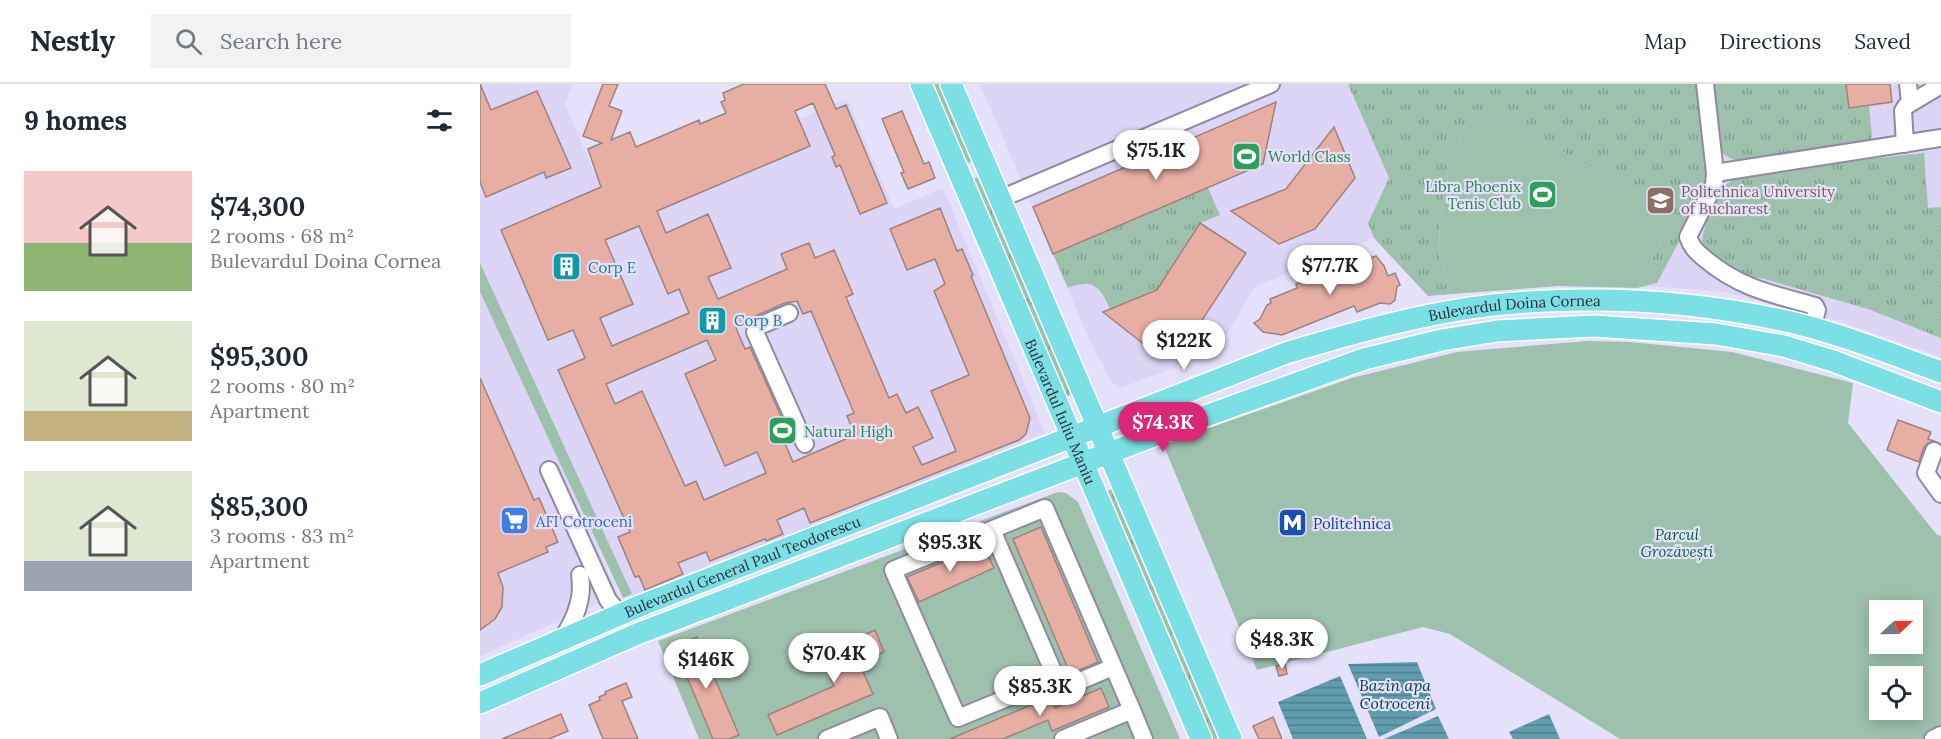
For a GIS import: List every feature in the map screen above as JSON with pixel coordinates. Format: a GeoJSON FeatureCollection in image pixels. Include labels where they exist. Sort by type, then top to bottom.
{"type":"FeatureCollection","features":[{"type":"Feature","properties":{"kind":"main road","name":"Bulevardul Iuliu Maniu"},"geometry":{"type":"LineString","coordinates":[[921,84],[1201,739]]}},
{"type":"Feature","properties":{"kind":"main road","name":"Bulevardul Iuliu Maniu"},"geometry":{"type":"LineString","coordinates":[[951,84],[1231,739]]}},
{"type":"Feature","properties":{"kind":"main road","name":"Bulevardul Doina Cornea"},"geometry":{"type":"LineString","coordinates":[[1072,436],[1286,353],[1355,332],[1492,305],[1596,301],[1663,303],[1749,314],[1812,328],[1941,372]]}},
{"type":"Feature","properties":{"kind":"main road","name":"Bulevardul Doina Cornea"},"geometry":{"type":"LineString","coordinates":[[1084,463],[1364,359],[1442,340],[1497,331],[1594,326],[1716,334],[1784,346],[1833,361],[1876,385],[1941,402]]}},
{"type":"Feature","properties":{"kind":"main road","name":"Bulevardul General Paul Teodorescu"},"geometry":{"type":"LineString","coordinates":[[480,675],[563,638],[1072,436]]}},
{"type":"Feature","properties":{"kind":"main road","name":"Bulevardul General Paul Teodorescu"},"geometry":{"type":"LineString","coordinates":[[480,703],[637,634],[1084,463]]}},
{"type":"Feature","properties":{"kind":"street"},"geometry":{"type":"LineString","coordinates":[[1000,199],[1271,84]]}},
{"type":"Feature","properties":{"kind":"street"},"geometry":{"type":"LineString","coordinates":[[1705,84],[1715,173],[1714,185],[1688,237],[1692,248],[1729,277],[1749,287],[1815,306],[1817,310],[1812,328]]}},
{"type":"Feature","properties":{"kind":"street"},"geometry":{"type":"LineString","coordinates":[[1908,84],[1910,103]]}},
{"type":"Feature","properties":{"kind":"street"},"geometry":{"type":"LineString","coordinates":[[1905,144],[1904,111],[1910,103],[1941,85]]}},
{"type":"Feature","properties":{"kind":"street"},"geometry":{"type":"LineString","coordinates":[[1715,173],[1941,138]]}},
{"type":"Feature","properties":{"kind":"street"},"geometry":{"type":"LineString","coordinates":[[789,312],[757,327],[755,332],[805,444]]}},
{"type":"Feature","properties":{"kind":"street"},"geometry":{"type":"LineString","coordinates":[[1934,451],[1926,473],[1941,494]]}},
{"type":"Feature","properties":{"kind":"street"},"geometry":{"type":"LineString","coordinates":[[549,470],[586,569],[578,608],[563,638]]}},
{"type":"Feature","properties":{"kind":"street"},"geometry":{"type":"LineString","coordinates":[[556,504],[586,569],[620,615]]}},
{"type":"Feature","properties":{"kind":"street"},"geometry":{"type":"LineString","coordinates":[[1113,668],[1073,684],[1056,678],[958,718],[893,570],[1045,508],[1144,739]]}},
{"type":"Feature","properties":{"kind":"street"},"geometry":{"type":"LineString","coordinates":[[992,530],[1056,678]]}},
{"type":"Feature","properties":{"kind":"street"},"geometry":{"type":"LineString","coordinates":[[1063,739],[1132,710]]}},
{"type":"Feature","properties":{"kind":"street"},"geometry":{"type":"LineString","coordinates":[[827,739],[880,717],[889,739]]}},
{"type":"Feature","properties":{"kind":"street"},"geometry":{"type":"LineString","coordinates":[[1933,739],[1941,735]]}},
{"type":"Feature","properties":{"kind":"shaded area"},"geometry":{"type":"Polygon","coordinates":[[[480,84],[573,84],[565,104],[594,172],[634,156],[646,184],[847,99],[894,209],[943,188],[1045,433],[634,599],[480,263],[480,84]]]}},
{"type":"Feature","properties":{"kind":"shaded area","name":"Politehnica University of Bucharest"},"geometry":{"type":"Polygon","coordinates":[[[980,84],[1941,84],[1941,357],[1832,319],[1723,292],[1663,287],[1558,286],[1428,296],[1374,238],[1255,287],[1222,343],[1177,364],[1177,367],[1119,388],[1112,382],[1092,346],[980,84]]]}},
{"type":"Feature","properties":{"kind":"shaded area"},"geometry":{"type":"Polygon","coordinates":[[[480,292],[577,498],[618,595],[480,656],[480,292]]]}},
{"type":"Feature","properties":{"kind":"green space"},"geometry":{"type":"Polygon","coordinates":[[[928,84],[944,84],[973,161],[968,163],[961,161],[928,84]]]}},
{"type":"Feature","properties":{"kind":"green space"},"geometry":{"type":"Polygon","coordinates":[[[1348,84],[1697,84],[1711,181],[1657,283],[1637,288],[1675,215],[1505,119],[1483,116],[1464,127],[1447,174],[1440,220],[1439,253],[1452,294],[1428,296],[1374,238],[1368,223],[1389,178],[1348,84]]]}},
{"type":"Feature","properties":{"kind":"green space"},"geometry":{"type":"Polygon","coordinates":[[[1711,84],[1846,84],[1849,108],[1869,105],[1872,137],[1870,142],[1736,161],[1719,150],[1711,84]]]}},
{"type":"Feature","properties":{"kind":"green space","name":"Libra Phoenix Tenis Club"},"geometry":{"type":"Polygon","coordinates":[[[1483,116],[1505,119],[1675,215],[1637,288],[1558,286],[1452,294],[1439,253],[1440,220],[1447,174],[1464,127],[1483,116]]]}},
{"type":"Feature","properties":{"kind":"green space"},"geometry":{"type":"Polygon","coordinates":[[[1924,153],[1928,208],[1941,207],[1941,338],[1868,309],[1736,273],[1702,245],[1706,223],[1720,191],[1744,173],[1924,153]]]}},
{"type":"Feature","properties":{"kind":"green space"},"geometry":{"type":"Polygon","coordinates":[[[980,176],[1077,392],[1063,398],[971,185],[973,179],[980,176]]]}},
{"type":"Feature","properties":{"kind":"green space"},"geometry":{"type":"Polygon","coordinates":[[[1208,188],[1220,215],[1200,223],[1157,290],[1110,309],[1095,286],[1084,284],[1068,288],[1053,254],[1208,188]]]}},
{"type":"Feature","properties":{"kind":"green space"},"geometry":{"type":"Polygon","coordinates":[[[480,263],[632,594],[623,598],[480,292],[480,263]]]}},
{"type":"Feature","properties":{"kind":"green space","name":"Parcul Grozăvești"},"geometry":{"type":"Polygon","coordinates":[[[1588,341],[1630,342],[1732,352],[1853,383],[1848,423],[1937,535],[1941,536],[1941,739],[1620,739],[1450,634],[1423,627],[1257,670],[1163,444],[1352,378],[1457,352],[1588,341]]]}},
{"type":"Feature","properties":{"kind":"green space"},"geometry":{"type":"Polygon","coordinates":[[[1112,489],[1218,736],[1217,739],[1212,739],[1105,492],[1112,489]]]}},
{"type":"Feature","properties":{"kind":"green space"},"geometry":{"type":"Polygon","coordinates":[[[1058,492],[1066,493],[1078,502],[1180,739],[699,739],[658,641],[1058,492]]]}},
{"type":"Feature","properties":{"kind":"water","name":"Bazin apa Cotroceni"},"geometry":{"type":"Polygon","coordinates":[[[1417,662],[1436,709],[1379,737],[1348,664],[1417,662]]]}},
{"type":"Feature","properties":{"kind":"water","name":"Bazin apa Cotroceni"},"geometry":{"type":"Polygon","coordinates":[[[1340,676],[1367,739],[1293,739],[1278,702],[1340,676]]]}},
{"type":"Feature","properties":{"kind":"water"},"geometry":{"type":"Polygon","coordinates":[[[1549,714],[1560,739],[1513,739],[1509,732],[1549,714]]]}},
{"type":"Feature","properties":{"kind":"water","name":"Bazin apa Cotroceni"},"geometry":{"type":"Polygon","coordinates":[[[1438,716],[1449,739],[1384,739],[1438,716]]]}},
{"type":"Feature","properties":{"kind":"building"},"geometry":{"type":"Polygon","coordinates":[[[480,84],[491,110],[537,91],[571,168],[546,178],[544,172],[486,197],[480,182],[480,84]]]}},
{"type":"Feature","properties":{"kind":"building"},"geometry":{"type":"Polygon","coordinates":[[[603,84],[618,84],[609,106],[622,111],[611,140],[630,132],[636,147],[699,120],[700,124],[726,113],[721,102],[725,100],[723,93],[744,84],[825,84],[836,109],[846,105],[887,203],[860,214],[840,165],[836,167],[832,157],[835,155],[813,103],[795,111],[810,146],[657,211],[666,233],[708,214],[731,268],[708,277],[718,299],[787,269],[781,254],[809,243],[815,258],[834,250],[853,294],[846,297],[889,398],[897,394],[906,413],[918,407],[933,438],[913,447],[922,465],[956,451],[931,391],[969,375],[934,291],[945,284],[935,259],[907,270],[890,229],[940,208],[957,251],[962,249],[1030,418],[1026,434],[1019,440],[810,523],[804,508],[777,520],[783,534],[710,561],[706,552],[678,563],[683,574],[645,590],[639,576],[635,577],[618,537],[630,532],[558,370],[585,358],[573,330],[548,340],[501,230],[601,187],[588,149],[602,143],[583,136],[603,84]],[[639,226],[605,240],[633,304],[600,318],[612,346],[689,313],[679,289],[668,294],[639,226]],[[797,301],[785,303],[753,317],[736,328],[745,349],[750,347],[790,436],[783,439],[793,462],[855,435],[847,416],[854,413],[811,311],[803,314],[797,301]],[[707,340],[606,384],[615,404],[642,391],[685,486],[696,481],[704,500],[766,473],[757,452],[725,466],[685,374],[716,360],[707,340]]]}},
{"type":"Feature","properties":{"kind":"building"},"geometry":{"type":"Polygon","coordinates":[[[1846,84],[1890,84],[1892,102],[1849,108],[1846,84]]]}},
{"type":"Feature","properties":{"kind":"building"},"geometry":{"type":"Polygon","coordinates":[[[1276,102],[1263,164],[1053,254],[1033,207],[1276,102]]]}},
{"type":"Feature","properties":{"kind":"building"},"geometry":{"type":"Polygon","coordinates":[[[902,111],[924,164],[929,162],[935,178],[908,189],[901,173],[904,172],[882,119],[902,111]]]}},
{"type":"Feature","properties":{"kind":"building"},"geometry":{"type":"Polygon","coordinates":[[[1334,127],[1355,178],[1315,229],[1279,244],[1231,211],[1286,189],[1334,127]]]}},
{"type":"Feature","properties":{"kind":"building"},"geometry":{"type":"Polygon","coordinates":[[[1200,223],[1246,253],[1195,331],[1151,350],[1103,312],[1157,290],[1200,223]]]}},
{"type":"Feature","properties":{"kind":"building"},"geometry":{"type":"Polygon","coordinates":[[[1376,256],[1388,276],[1395,273],[1400,285],[1397,287],[1395,300],[1390,304],[1380,303],[1357,312],[1354,306],[1282,335],[1263,332],[1254,323],[1260,319],[1267,305],[1271,303],[1270,299],[1297,288],[1296,284],[1366,257],[1367,259],[1376,256]]]}},
{"type":"Feature","properties":{"kind":"building","name":"AFI Cotroceni"},"geometry":{"type":"Polygon","coordinates":[[[480,378],[534,500],[539,498],[558,542],[546,547],[548,552],[498,573],[503,587],[502,607],[495,619],[480,630],[480,378]]]}},
{"type":"Feature","properties":{"kind":"building"},"geometry":{"type":"Polygon","coordinates":[[[1898,420],[1931,432],[1928,439],[1934,441],[1924,447],[1919,462],[1887,450],[1898,420]]]}},
{"type":"Feature","properties":{"kind":"building"},"geometry":{"type":"Polygon","coordinates":[[[1041,527],[1098,662],[1073,673],[1069,671],[1013,539],[1041,527]]]}},
{"type":"Feature","properties":{"kind":"building"},"geometry":{"type":"Polygon","coordinates":[[[983,545],[994,568],[919,602],[907,577],[983,545]]]}},
{"type":"Feature","properties":{"kind":"building"},"geometry":{"type":"Polygon","coordinates":[[[875,630],[884,652],[859,663],[873,694],[777,735],[768,715],[834,686],[820,654],[875,630]]]}},
{"type":"Feature","properties":{"kind":"building"},"geometry":{"type":"Polygon","coordinates":[[[697,637],[739,735],[729,739],[713,739],[674,646],[697,637]]]}},
{"type":"Feature","properties":{"kind":"building"},"geometry":{"type":"Polygon","coordinates":[[[1285,664],[1287,674],[1279,676],[1276,666],[1285,664]]]}},
{"type":"Feature","properties":{"kind":"building"},"geometry":{"type":"Polygon","coordinates":[[[626,683],[632,697],[622,701],[638,739],[603,739],[589,705],[600,700],[599,697],[606,694],[605,692],[626,683]]]}},
{"type":"Feature","properties":{"kind":"building"},"geometry":{"type":"Polygon","coordinates":[[[1101,688],[1109,707],[1052,731],[1048,720],[1003,739],[950,739],[1050,697],[1055,708],[1101,688]]]}},
{"type":"Feature","properties":{"kind":"building"},"geometry":{"type":"Polygon","coordinates":[[[561,714],[568,731],[549,739],[502,739],[561,714]]]}},
{"type":"Feature","properties":{"kind":"building"},"geometry":{"type":"Polygon","coordinates":[[[1273,717],[1282,739],[1259,739],[1253,726],[1273,717]]]}},
{"type":"Feature","properties":{"kind":"place","name":"World Class"},"geometry":{"type":"Point","coordinates":[1247,156]}},
{"type":"Feature","properties":{"kind":"place","name":"Libra Phoenix Tenis Club"},"geometry":{"type":"Point","coordinates":[1542,195]}},
{"type":"Feature","properties":{"kind":"place","name":"Politehnica University of Bucharest"},"geometry":{"type":"Point","coordinates":[1660,200]}},
{"type":"Feature","properties":{"kind":"place","name":"Corp E"},"geometry":{"type":"Point","coordinates":[567,267]}},
{"type":"Feature","properties":{"kind":"place","name":"Corp B"},"geometry":{"type":"Point","coordinates":[713,320]}},
{"type":"Feature","properties":{"kind":"place","name":"Natural High"},"geometry":{"type":"Point","coordinates":[783,431]}},
{"type":"Feature","properties":{"kind":"place","name":"AFI Cotroceni"},"geometry":{"type":"Point","coordinates":[515,521]}},
{"type":"Feature","properties":{"kind":"place","name":"Politehnica"},"geometry":{"type":"Point","coordinates":[1292,523]}}]}
